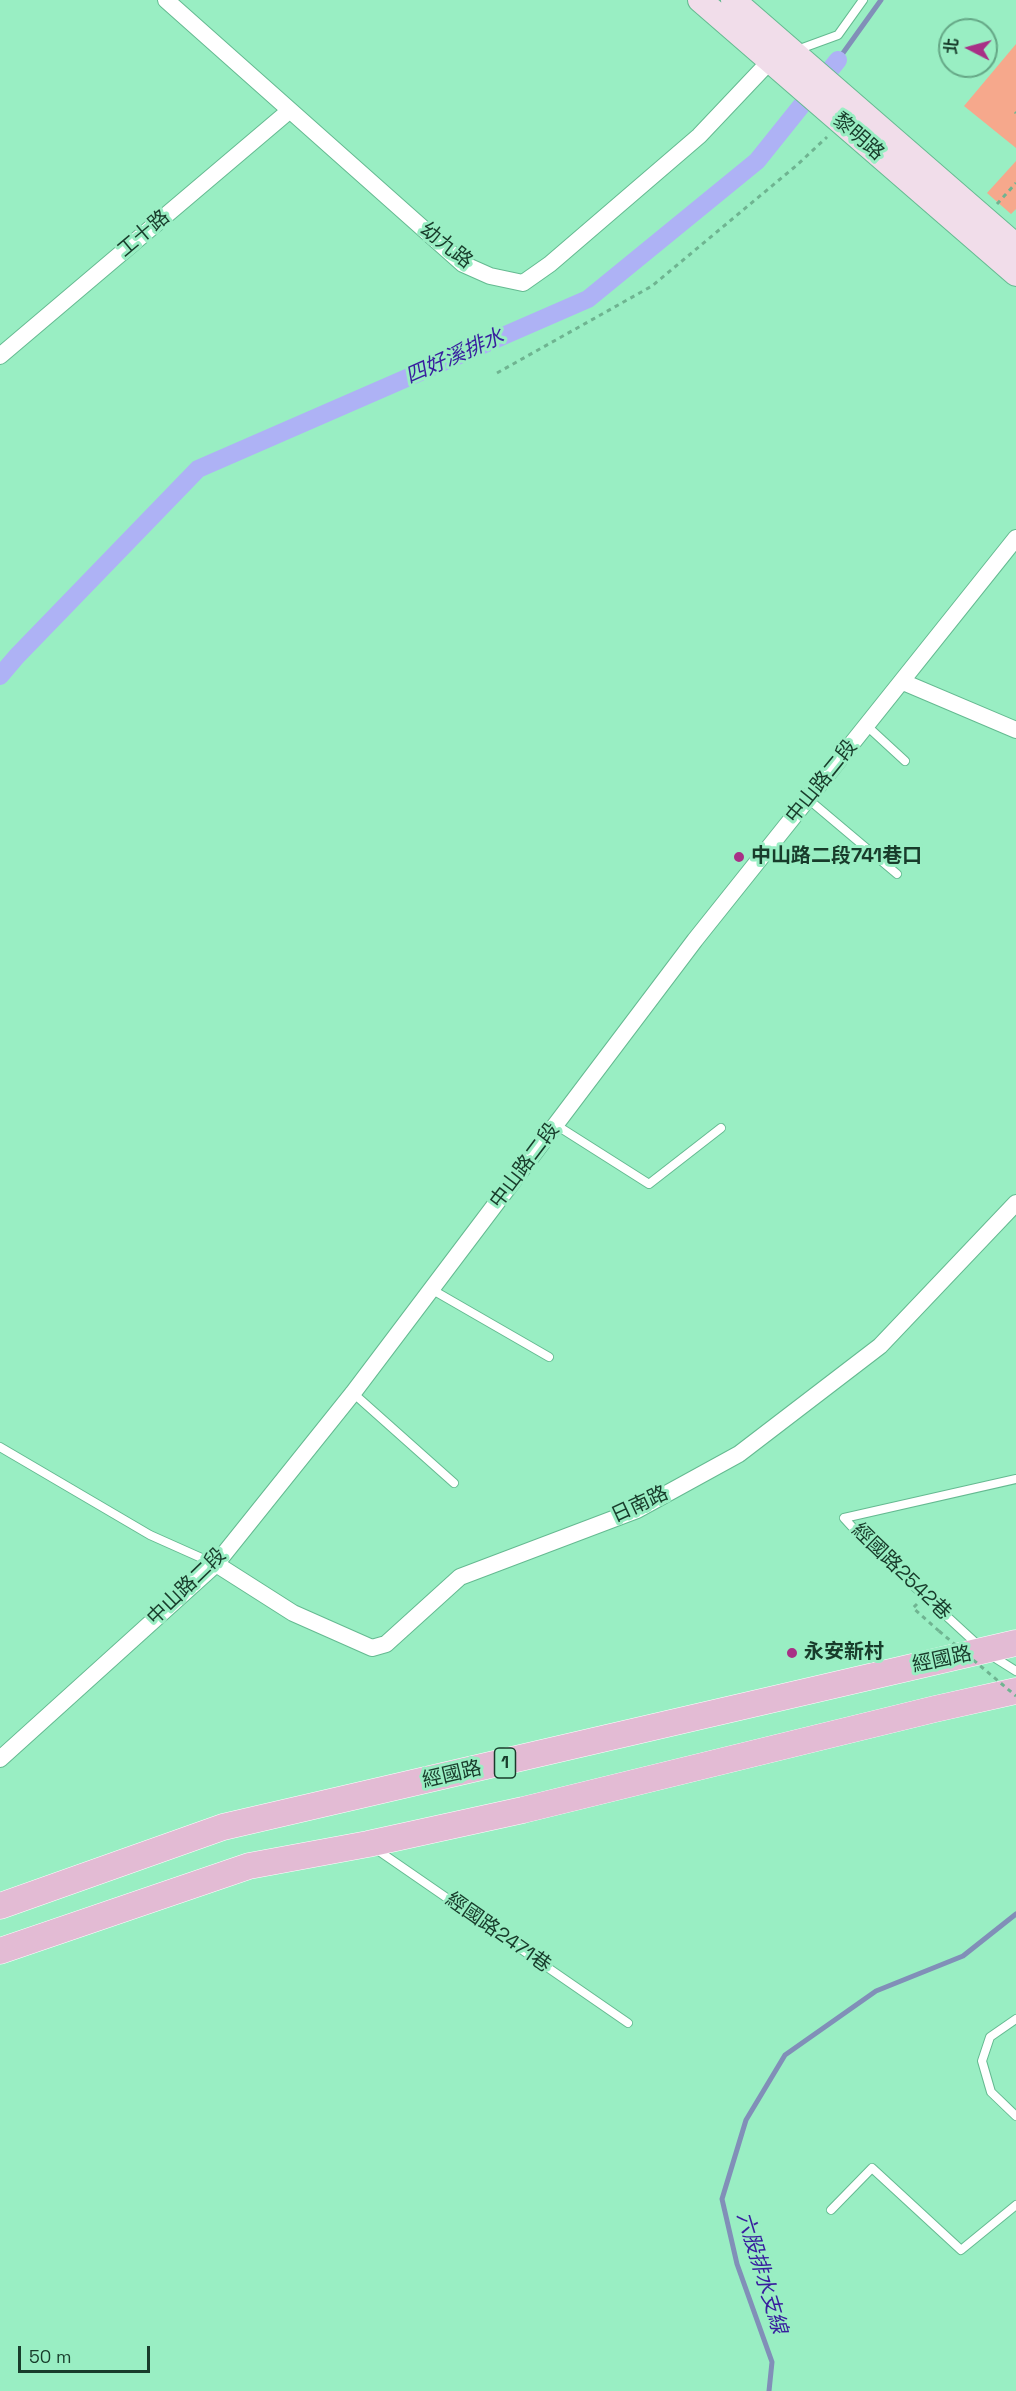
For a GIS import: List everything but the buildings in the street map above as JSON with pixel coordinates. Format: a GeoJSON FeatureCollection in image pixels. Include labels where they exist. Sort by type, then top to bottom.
{"type":"FeatureCollection","features":[{"type":"Feature","properties":{"kind":"main road","name":"經國路"},"geometry":{"type":"LineString","coordinates":[[0,1906],[223,1827],[1016,1643]]}},
{"type":"Feature","properties":{"kind":"main road"},"geometry":{"type":"LineString","coordinates":[[0,1951],[249,1866],[368,1844],[523,1810],[935,1709],[1016,1694]]}},
{"type":"Feature","properties":{"kind":"street","name":"幼九路"},"geometry":{"type":"LineString","coordinates":[[166,0],[463,264],[490,276],[523,283],[550,264],[785,59]]}},
{"type":"Feature","properties":{"kind":"street","name":"黎明路"},"geometry":{"type":"LineString","coordinates":[[700,0],[785,59]]}},
{"type":"Feature","properties":{"kind":"street","name":"黎明路"},"geometry":{"type":"LineString","coordinates":[[733,0],[785,59],[1016,274]]}},
{"type":"Feature","properties":{"kind":"street","name":"工十路"},"geometry":{"type":"LineString","coordinates":[[0,357],[289,111]]}},
{"type":"Feature","properties":{"kind":"street","name":"黎明路"},"geometry":{"type":"LineString","coordinates":[[844,115],[984,218],[1016,246]]}},
{"type":"Feature","properties":{"kind":"street","name":"中山路二段"},"geometry":{"type":"LineString","coordinates":[[0,1758],[216,1564],[352,1393],[695,940],[1013,547]]}},
{"type":"Feature","properties":{"kind":"street"},"geometry":{"type":"LineString","coordinates":[[903,682],[1016,730]]}},
{"type":"Feature","properties":{"kind":"street","name":"日南路"},"geometry":{"type":"LineString","coordinates":[[216,1564],[293,1613],[372,1648],[386,1644],[460,1576],[637,1510],[739,1454],[880,1346],[1016,1203]]}},
{"type":"Feature","properties":{"kind":"lane"},"geometry":{"type":"LineString","coordinates":[[785,59],[838,35],[862,0]]}},
{"type":"Feature","properties":{"kind":"lane"},"geometry":{"type":"LineString","coordinates":[[867,726],[905,760]]}},
{"type":"Feature","properties":{"kind":"lane"},"geometry":{"type":"LineString","coordinates":[[808,799],[897,874]]}},
{"type":"Feature","properties":{"kind":"lane"},"geometry":{"type":"LineString","coordinates":[[556,1125],[650,1184],[721,1128]]}},
{"type":"Feature","properties":{"kind":"lane"},"geometry":{"type":"LineString","coordinates":[[431,1289],[549,1357]]}},
{"type":"Feature","properties":{"kind":"lane"},"geometry":{"type":"LineString","coordinates":[[352,1393],[453,1484]]}},
{"type":"Feature","properties":{"kind":"lane"},"geometry":{"type":"LineString","coordinates":[[0,1447],[150,1535],[216,1564]]}},
{"type":"Feature","properties":{"kind":"lane","name":"經國路2542巷"},"geometry":{"type":"LineString","coordinates":[[1016,1479],[844,1518],[866,1542],[984,1651],[1016,1671]]}},
{"type":"Feature","properties":{"kind":"lane","name":"經國路2471巷"},"geometry":{"type":"LineString","coordinates":[[368,1844],[628,2022]]}},
{"type":"Feature","properties":{"kind":"lane"},"geometry":{"type":"LineString","coordinates":[[1016,2019],[990,2037],[982,2061],[991,2092],[1016,2116]]}},
{"type":"Feature","properties":{"kind":"lane"},"geometry":{"type":"LineString","coordinates":[[831,2210],[872,2168],[961,2250],[1016,2205]]}},
{"type":"Feature","properties":{"kind":"path"},"geometry":{"type":"LineString","coordinates":[[497,373],[652,286],[797,165],[844,115]]}},
{"type":"Feature","properties":{"kind":"path"},"geometry":{"type":"LineString","coordinates":[[984,218],[1016,183]]}},
{"type":"Feature","properties":{"kind":"path"},"geometry":{"type":"LineString","coordinates":[[913,1608],[1016,1694]]}},
{"type":"Feature","properties":{"kind":"shaded area"},"geometry":{"type":"Polygon","coordinates":[[[1016,44],[1016,148],[964,106],[987,78],[998,78],[998,65],[1016,44]]]}},
{"type":"Feature","properties":{"kind":"shaded area"},"geometry":{"type":"Polygon","coordinates":[[[1016,161],[1016,209],[1011,214],[987,193],[1016,161]]]}},
{"type":"Feature","properties":{"kind":"waterway","name":"四好溪排水"},"geometry":{"type":"LineString","coordinates":[[838,60],[881,0]]}},
{"type":"Feature","properties":{"kind":"waterway","name":"四好溪排水"},"geometry":{"type":"LineString","coordinates":[[0,676],[198,469],[588,299],[757,161],[838,60]]}},
{"type":"Feature","properties":{"kind":"waterway","name":"六股排水支線"},"geometry":{"type":"LineString","coordinates":[[769,2391],[772,2362],[737,2264],[722,2199],[746,2120],[785,2055],[876,1991],[963,1956],[1016,1914]]}},
{"type":"Feature","properties":{"kind":"place","name":"中山路二段741巷口"},"geometry":{"type":"Point","coordinates":[739,857]}},
{"type":"Feature","properties":{"kind":"place","name":"永安新村"},"geometry":{"type":"Point","coordinates":[792,1653]}}]}
